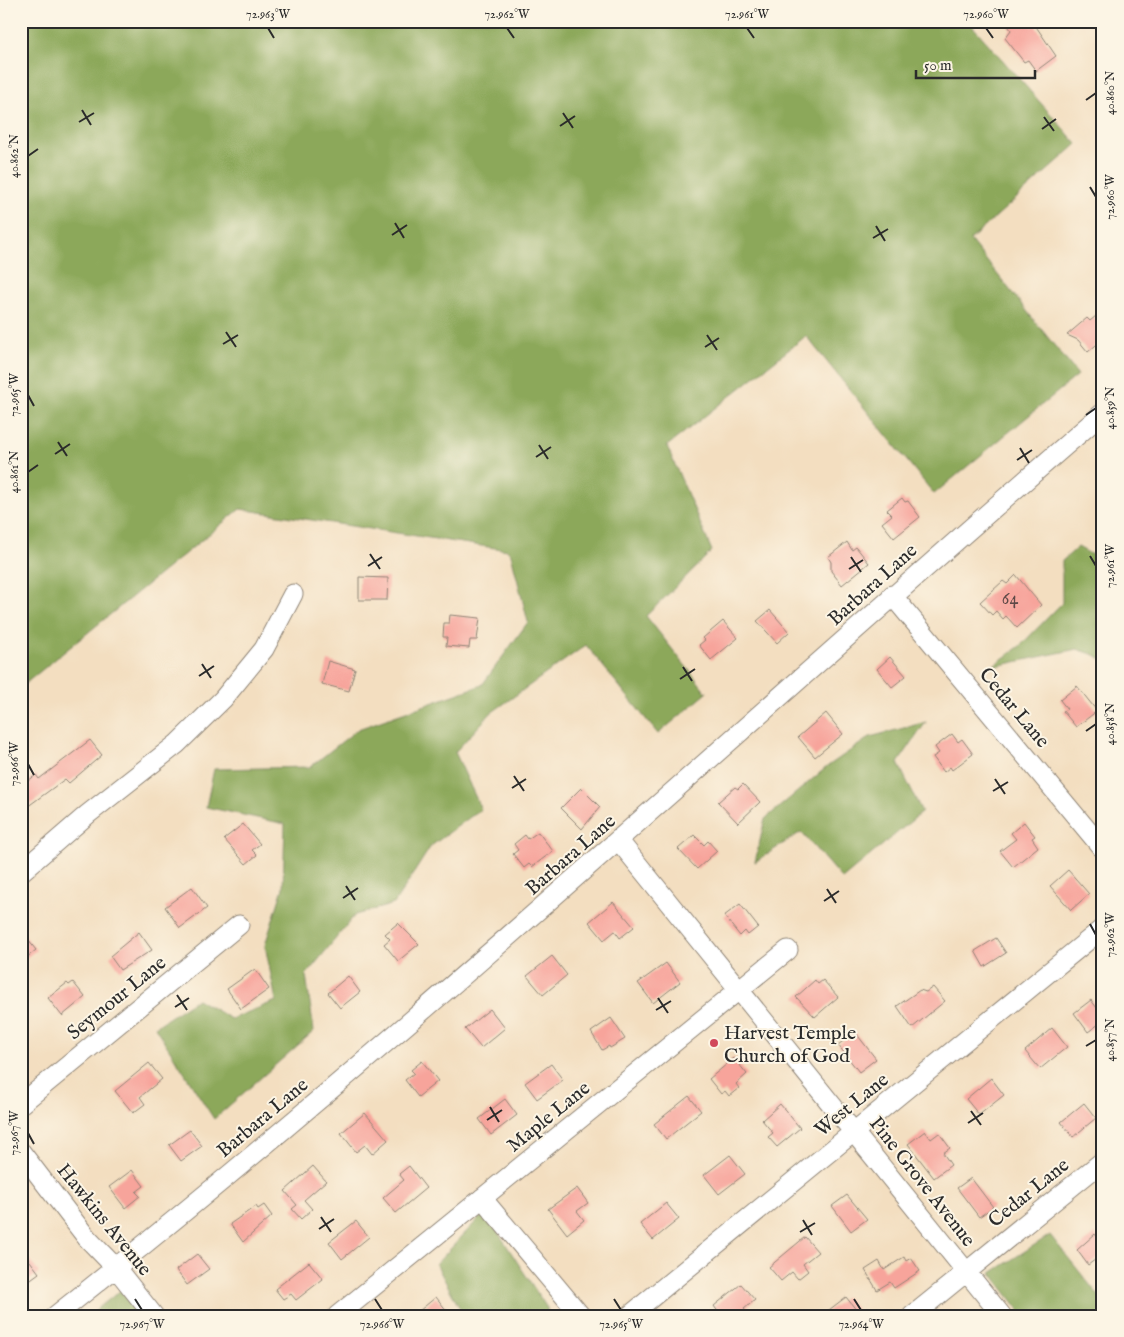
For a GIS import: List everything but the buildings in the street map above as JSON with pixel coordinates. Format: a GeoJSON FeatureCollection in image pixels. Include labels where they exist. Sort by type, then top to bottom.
{"type":"FeatureCollection","features":[{"type":"Feature","properties":{"kind":"street","name":"Barbara Lane"},"geometry":{"type":"LineString","coordinates":[[55,1316],[116,1268],[357,1068],[619,841],[892,596],[1103,413]]}},
{"type":"Feature","properties":{"kind":"street"},"geometry":{"type":"LineString","coordinates":[[21,872],[126,783],[176,744],[223,699],[264,649],[293,594]]}},
{"type":"Feature","properties":{"kind":"street","name":"Cedar Lane"},"geometry":{"type":"LineString","coordinates":[[892,596],[1103,849]]}},
{"type":"Feature","properties":{"kind":"street","name":"Pine Grove Avenue"},"geometry":{"type":"LineString","coordinates":[[619,841],[739,991],[855,1130],[1002,1316]]}},
{"type":"Feature","properties":{"kind":"street","name":"Seymour Lane"},"geometry":{"type":"LineString","coordinates":[[21,1104],[239,925]]}},
{"type":"Feature","properties":{"kind":"street","name":"West Lane"},"geometry":{"type":"LineString","coordinates":[[629,1316],[1103,928]]}},
{"type":"Feature","properties":{"kind":"street","name":"Maple Lane"},"geometry":{"type":"LineString","coordinates":[[337,1316],[788,950]]}},
{"type":"Feature","properties":{"kind":"street","name":"Hawkins Avenue"},"geometry":{"type":"LineString","coordinates":[[21,1152],[87,1238],[116,1268],[154,1316]]}},
{"type":"Feature","properties":{"kind":"street","name":"Cedar Lane"},"geometry":{"type":"LineString","coordinates":[[912,1316],[1103,1160]]}},
{"type":"Feature","properties":{"kind":"street"},"geometry":{"type":"LineString","coordinates":[[482,1198],[581,1316]]}},
{"type":"Feature","properties":{"kind":"green space"},"geometry":{"type":"Polygon","coordinates":[[[21,21],[968,21],[1077,144],[970,240],[1078,375],[934,494],[806,336],[667,446],[712,551],[646,616],[707,693],[658,734],[586,645],[491,713],[455,752],[481,809],[431,846],[394,904],[355,915],[306,975],[314,1031],[214,1119],[155,1027],[197,999],[231,1019],[276,1001],[265,945],[283,888],[285,824],[206,807],[214,769],[310,767],[358,729],[482,685],[528,622],[511,554],[508,550],[240,509],[21,687],[21,21]]]}},
{"type":"Feature","properties":{"kind":"green space"},"geometry":{"type":"Polygon","coordinates":[[[1078,547],[1103,561],[1103,660],[1077,649],[991,667],[1020,646],[1062,603],[1062,561],[1078,547]]]}},
{"type":"Feature","properties":{"kind":"green space"},"geometry":{"type":"Polygon","coordinates":[[[926,722],[898,763],[922,812],[842,879],[801,832],[755,862],[765,819],[828,766],[870,737],[926,722]]]}},
{"type":"Feature","properties":{"kind":"green space"},"geometry":{"type":"Polygon","coordinates":[[[485,1212],[547,1308],[548,1316],[464,1316],[436,1264],[485,1212]]]}},
{"type":"Feature","properties":{"kind":"green space"},"geometry":{"type":"Polygon","coordinates":[[[1050,1235],[1103,1301],[1103,1316],[1024,1316],[991,1273],[1050,1235]]]}},
{"type":"Feature","properties":{"kind":"green space"},"geometry":{"type":"Polygon","coordinates":[[[121,1290],[140,1316],[88,1316],[121,1290]]]}},
{"type":"Feature","properties":{"kind":"place","name":"Harvest Temple Church of God"},"geometry":{"type":"Point","coordinates":[714,1043]}}]}
